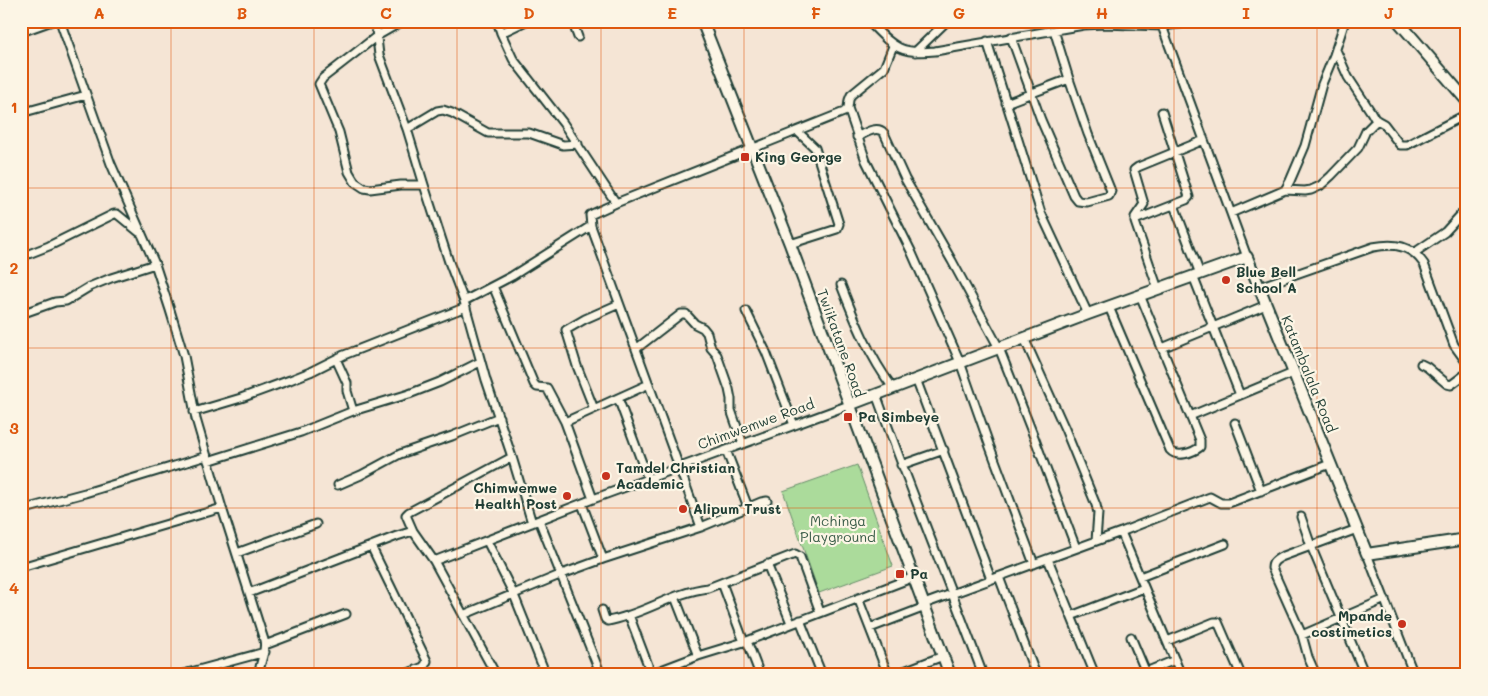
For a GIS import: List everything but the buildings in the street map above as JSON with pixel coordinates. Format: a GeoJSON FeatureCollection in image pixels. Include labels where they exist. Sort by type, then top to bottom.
{"type":"FeatureCollection","features":[{"type":"Feature","properties":{"kind":"main road","name":"Twiikatane Road"},"geometry":{"type":"LineString","coordinates":[[702,21],[790,244],[950,675]]}},
{"type":"Feature","properties":{"kind":"main road"},"geometry":{"type":"LineString","coordinates":[[1398,21],[1466,99]]}},
{"type":"Feature","properties":{"kind":"main road","name":"Chimwemwe Road"},"geometry":{"type":"LineString","coordinates":[[849,404],[1088,314],[1247,257]]}},
{"type":"Feature","properties":{"kind":"main road","name":"Katambalala Road"},"geometry":{"type":"LineString","coordinates":[[1247,257],[1367,554]]}},
{"type":"Feature","properties":{"kind":"main road"},"geometry":{"type":"LineString","coordinates":[[1367,554],[1467,539]]}},
{"type":"Feature","properties":{"kind":"street"},"geometry":{"type":"LineString","coordinates":[[21,32],[52,21]]}},
{"type":"Feature","properties":{"kind":"street"},"geometry":{"type":"LineString","coordinates":[[60,21],[111,164],[155,264],[176,329],[184,356],[194,412],[265,649],[259,675]]}},
{"type":"Feature","properties":{"kind":"street"},"geometry":{"type":"LineString","coordinates":[[375,21],[378,49],[382,62],[407,128],[449,262],[465,304],[480,362],[512,457],[536,521],[562,574],[601,675]]}},
{"type":"Feature","properties":{"kind":"street"},"geometry":{"type":"LineString","coordinates":[[403,21],[377,36],[321,79],[319,85],[339,132],[348,172],[355,182],[364,188],[370,189],[424,185]]}},
{"type":"Feature","properties":{"kind":"street"},"geometry":{"type":"LineString","coordinates":[[498,21],[509,52],[518,67],[560,118],[616,203]]}},
{"type":"Feature","properties":{"kind":"street"},"geometry":{"type":"LineString","coordinates":[[501,33],[526,21]]}},
{"type":"Feature","properties":{"kind":"street"},"geometry":{"type":"LineString","coordinates":[[572,21],[578,37]]}},
{"type":"Feature","properties":{"kind":"street"},"geometry":{"type":"LineString","coordinates":[[868,21],[894,46],[915,52],[935,51],[1103,23],[1162,26],[1204,21]]}},
{"type":"Feature","properties":{"kind":"street"},"geometry":{"type":"LineString","coordinates":[[915,52],[947,21]]}},
{"type":"Feature","properties":{"kind":"street"},"geometry":{"type":"LineString","coordinates":[[1285,190],[1306,146],[1322,84],[1345,21]]}},
{"type":"Feature","properties":{"kind":"street","name":"Katambalala Road"},"geometry":{"type":"LineString","coordinates":[[1162,26],[1247,257]]}},
{"type":"Feature","properties":{"kind":"street"},"geometry":{"type":"LineString","coordinates":[[1011,37],[1041,120],[1076,199],[1087,202],[1109,196],[1111,193],[1069,80],[1054,30]]}},
{"type":"Feature","properties":{"kind":"street"},"geometry":{"type":"LineString","coordinates":[[987,41],[1041,213],[1088,314]]}},
{"type":"Feature","properties":{"kind":"street"},"geometry":{"type":"LineString","coordinates":[[894,46],[884,68],[851,95],[848,108],[871,174],[911,251],[960,362],[1034,564]]}},
{"type":"Feature","properties":{"kind":"street"},"geometry":{"type":"LineString","coordinates":[[1336,50],[1348,77],[1377,120],[1382,122],[1397,143],[1403,146],[1467,114]]}},
{"type":"Feature","properties":{"kind":"street"},"geometry":{"type":"LineString","coordinates":[[1006,103],[1069,80]]}},
{"type":"Feature","properties":{"kind":"street"},"geometry":{"type":"LineString","coordinates":[[21,113],[86,95]]}},
{"type":"Feature","properties":{"kind":"street"},"geometry":{"type":"LineString","coordinates":[[701,527],[591,226],[590,214],[844,112],[848,108]]}},
{"type":"Feature","properties":{"kind":"street"},"geometry":{"type":"LineString","coordinates":[[407,128],[437,111],[443,110],[488,133],[529,133],[563,145],[578,144]]}},
{"type":"Feature","properties":{"kind":"street"},"geometry":{"type":"LineString","coordinates":[[1135,220],[1190,197],[1162,112]]}},
{"type":"Feature","properties":{"kind":"street"},"geometry":{"type":"LineString","coordinates":[[1231,213],[1285,190],[1305,191],[1320,186],[1358,148],[1366,131],[1377,120]]}},
{"type":"Feature","properties":{"kind":"street"},"geometry":{"type":"LineString","coordinates":[[857,136],[877,129],[884,132],[905,179],[999,348],[1076,548]]}},
{"type":"Feature","properties":{"kind":"street"},"geometry":{"type":"LineString","coordinates":[[790,244],[837,228],[839,224],[815,148],[797,131]]}},
{"type":"Feature","properties":{"kind":"street"},"geometry":{"type":"LineString","coordinates":[[1158,289],[1135,220],[1144,204],[1134,172],[1135,168],[1204,140]]}},
{"type":"Feature","properties":{"kind":"street"},"geometry":{"type":"LineString","coordinates":[[1174,205],[1213,327],[1240,396]]}},
{"type":"Feature","properties":{"kind":"street"},"geometry":{"type":"LineString","coordinates":[[1414,253],[1445,232],[1467,208]]}},
{"type":"Feature","properties":{"kind":"street"},"geometry":{"type":"LineString","coordinates":[[21,257],[49,246],[114,214],[117,214],[141,234]]}},
{"type":"Feature","properties":{"kind":"street"},"geometry":{"type":"LineString","coordinates":[[194,412],[241,398],[290,380],[465,304],[591,226]]}},
{"type":"Feature","properties":{"kind":"street"},"geometry":{"type":"LineString","coordinates":[[1259,287],[1373,248],[1392,245],[1401,246],[1411,250],[1424,264],[1454,345],[1467,363]]}},
{"type":"Feature","properties":{"kind":"street"},"geometry":{"type":"LineString","coordinates":[[21,314],[66,300],[89,287],[111,278],[155,264]]}},
{"type":"Feature","properties":{"kind":"street"},"geometry":{"type":"LineString","coordinates":[[841,285],[876,365],[893,388]]}},
{"type":"Feature","properties":{"kind":"street"},"geometry":{"type":"LineString","coordinates":[[493,286],[534,384],[537,387],[547,388],[565,422],[593,499]]}},
{"type":"Feature","properties":{"kind":"street"},"geometry":{"type":"LineString","coordinates":[[1109,307],[1170,450],[1179,455],[1196,450],[1200,447],[1200,440],[1140,295]]}},
{"type":"Feature","properties":{"kind":"street"},"geometry":{"type":"LineString","coordinates":[[594,409],[566,331],[568,327],[619,304]]}},
{"type":"Feature","properties":{"kind":"street"},"geometry":{"type":"LineString","coordinates":[[1162,348],[1266,305]]}},
{"type":"Feature","properties":{"kind":"street"},"geometry":{"type":"LineString","coordinates":[[746,311],[766,352],[794,425]]}},
{"type":"Feature","properties":{"kind":"street"},"geometry":{"type":"LineString","coordinates":[[636,349],[681,314],[686,314],[695,324],[703,328],[707,333],[711,348],[717,356],[729,389],[731,399],[730,410],[743,444]]}},
{"type":"Feature","properties":{"kind":"street"},"geometry":{"type":"LineString","coordinates":[[1024,338],[1065,428],[1096,505],[1098,513],[1096,541]]}},
{"type":"Feature","properties":{"kind":"street"},"geometry":{"type":"LineString","coordinates":[[336,359],[347,383],[347,391],[353,411]]}},
{"type":"Feature","properties":{"kind":"street"},"geometry":{"type":"LineString","coordinates":[[21,510],[301,432],[353,411],[421,390],[480,362]]}},
{"type":"Feature","properties":{"kind":"street"},"geometry":{"type":"LineString","coordinates":[[1421,364],[1451,385],[1467,373]]}},
{"type":"Feature","properties":{"kind":"street"},"geometry":{"type":"LineString","coordinates":[[1190,416],[1293,373]]}},
{"type":"Feature","properties":{"kind":"street"},"geometry":{"type":"LineString","coordinates":[[916,379],[995,578],[1036,675]]}},
{"type":"Feature","properties":{"kind":"street"},"geometry":{"type":"LineString","coordinates":[[565,422],[649,384]]}},
{"type":"Feature","properties":{"kind":"street"},"geometry":{"type":"LineString","coordinates":[[876,394],[901,465],[983,675]]}},
{"type":"Feature","properties":{"kind":"street"},"geometry":{"type":"LineString","coordinates":[[618,398],[648,479]]}},
{"type":"Feature","properties":{"kind":"street","name":"Chimwemwe Road"},"geometry":{"type":"LineString","coordinates":[[434,561],[593,499],[849,404]]}},
{"type":"Feature","properties":{"kind":"street"},"geometry":{"type":"LineString","coordinates":[[338,485],[400,454],[499,417]]}},
{"type":"Feature","properties":{"kind":"street"},"geometry":{"type":"LineString","coordinates":[[1235,423],[1261,491]]}},
{"type":"Feature","properties":{"kind":"street"},"geometry":{"type":"LineString","coordinates":[[726,450],[748,507]]}},
{"type":"Feature","properties":{"kind":"street"},"geometry":{"type":"LineString","coordinates":[[901,465],[944,450]]}},
{"type":"Feature","properties":{"kind":"street"},"geometry":{"type":"LineString","coordinates":[[496,675],[434,561],[413,531],[406,517],[408,513],[512,457]]}},
{"type":"Feature","properties":{"kind":"street"},"geometry":{"type":"LineString","coordinates":[[870,628],[952,594],[1210,497],[1225,504],[1330,464]]}},
{"type":"Feature","properties":{"kind":"street"},"geometry":{"type":"LineString","coordinates":[[463,615],[562,574],[701,527],[767,501]]}},
{"type":"Feature","properties":{"kind":"street"},"geometry":{"type":"LineString","coordinates":[[582,504],[603,559]]}},
{"type":"Feature","properties":{"kind":"street"},"geometry":{"type":"LineString","coordinates":[[21,567],[222,508]]}},
{"type":"Feature","properties":{"kind":"street"},"geometry":{"type":"LineString","coordinates":[[1301,517],[1311,546],[1365,675]]}},
{"type":"Feature","properties":{"kind":"street"},"geometry":{"type":"LineString","coordinates":[[237,553],[316,524]]}},
{"type":"Feature","properties":{"kind":"street"},"geometry":{"type":"LineString","coordinates":[[1316,675],[1308,658],[1302,635],[1272,565],[1278,559],[1357,529]]}},
{"type":"Feature","properties":{"kind":"street"},"geometry":{"type":"LineString","coordinates":[[249,593],[413,531]]}},
{"type":"Feature","properties":{"kind":"street"},"geometry":{"type":"LineString","coordinates":[[1121,532],[1181,675]]}},
{"type":"Feature","properties":{"kind":"street"},"geometry":{"type":"LineString","coordinates":[[487,540],[514,594],[546,675]]}},
{"type":"Feature","properties":{"kind":"street"},"geometry":{"type":"LineString","coordinates":[[1140,577],[1225,544]]}},
{"type":"Feature","properties":{"kind":"street"},"geometry":{"type":"LineString","coordinates":[[371,546],[427,661],[423,667],[403,675]]}},
{"type":"Feature","properties":{"kind":"street"},"geometry":{"type":"LineString","coordinates":[[602,610],[608,621],[629,615],[694,590],[722,583],[793,554],[798,555],[820,612]]}},
{"type":"Feature","properties":{"kind":"street","name":"Katambalala Road"},"geometry":{"type":"LineString","coordinates":[[1367,554],[1414,675]]}},
{"type":"Feature","properties":{"kind":"street"},"geometry":{"type":"LineString","coordinates":[[1048,558],[1095,675]]}},
{"type":"Feature","properties":{"kind":"street"},"geometry":{"type":"LineString","coordinates":[[767,564],[791,624]]}},
{"type":"Feature","properties":{"kind":"street"},"geometry":{"type":"LineString","coordinates":[[629,615],[649,674],[745,641],[914,577]]}},
{"type":"Feature","properties":{"kind":"street"},"geometry":{"type":"LineString","coordinates":[[722,583],[760,675]]}},
{"type":"Feature","properties":{"kind":"street"},"geometry":{"type":"LineString","coordinates":[[1071,616],[1144,588]]}},
{"type":"Feature","properties":{"kind":"street"},"geometry":{"type":"LineString","coordinates":[[675,597],[698,656]]}},
{"type":"Feature","properties":{"kind":"street"},"geometry":{"type":"LineString","coordinates":[[858,598],[888,675]]}},
{"type":"Feature","properties":{"kind":"street"},"geometry":{"type":"LineString","coordinates":[[1302,635],[1385,599]]}},
{"type":"Feature","properties":{"kind":"street"},"geometry":{"type":"LineString","coordinates":[[180,675],[265,649],[346,614]]}},
{"type":"Feature","properties":{"kind":"street"},"geometry":{"type":"LineString","coordinates":[[800,620],[822,675]]}},
{"type":"Feature","properties":{"kind":"street"},"geometry":{"type":"LineString","coordinates":[[1167,641],[1218,622],[1241,675]]}},
{"type":"Feature","properties":{"kind":"street"},"geometry":{"type":"LineString","coordinates":[[1131,637],[1144,674],[1175,660]]}},
{"type":"Feature","properties":{"kind":"street"},"geometry":{"type":"LineString","coordinates":[[894,675],[943,656]]}},
{"type":"Feature","properties":{"kind":"green space","name":"Mchinga Playground"},"geometry":{"type":"Polygon","coordinates":[[[857,465],[893,566],[819,593],[783,491],[857,465]]]}},
{"type":"Feature","properties":{"kind":"place","name":"King George"},"geometry":{"type":"Point","coordinates":[745,157]}},
{"type":"Feature","properties":{"kind":"place","name":"Blue Bell School A"},"geometry":{"type":"Point","coordinates":[1226,280]}},
{"type":"Feature","properties":{"kind":"place","name":"Pa Simbeye"},"geometry":{"type":"Point","coordinates":[848,417]}},
{"type":"Feature","properties":{"kind":"place","name":"Tamdel Christian Academic"},"geometry":{"type":"Point","coordinates":[606,476]}},
{"type":"Feature","properties":{"kind":"place","name":"Chimwemwe Health Post"},"geometry":{"type":"Point","coordinates":[567,496]}},
{"type":"Feature","properties":{"kind":"place","name":"Alipum Trust"},"geometry":{"type":"Point","coordinates":[683,509]}},
{"type":"Feature","properties":{"kind":"place","name":"Pa"},"geometry":{"type":"Point","coordinates":[900,574]}},
{"type":"Feature","properties":{"kind":"place","name":"Mpande costimetics"},"geometry":{"type":"Point","coordinates":[1402,624]}}]}
